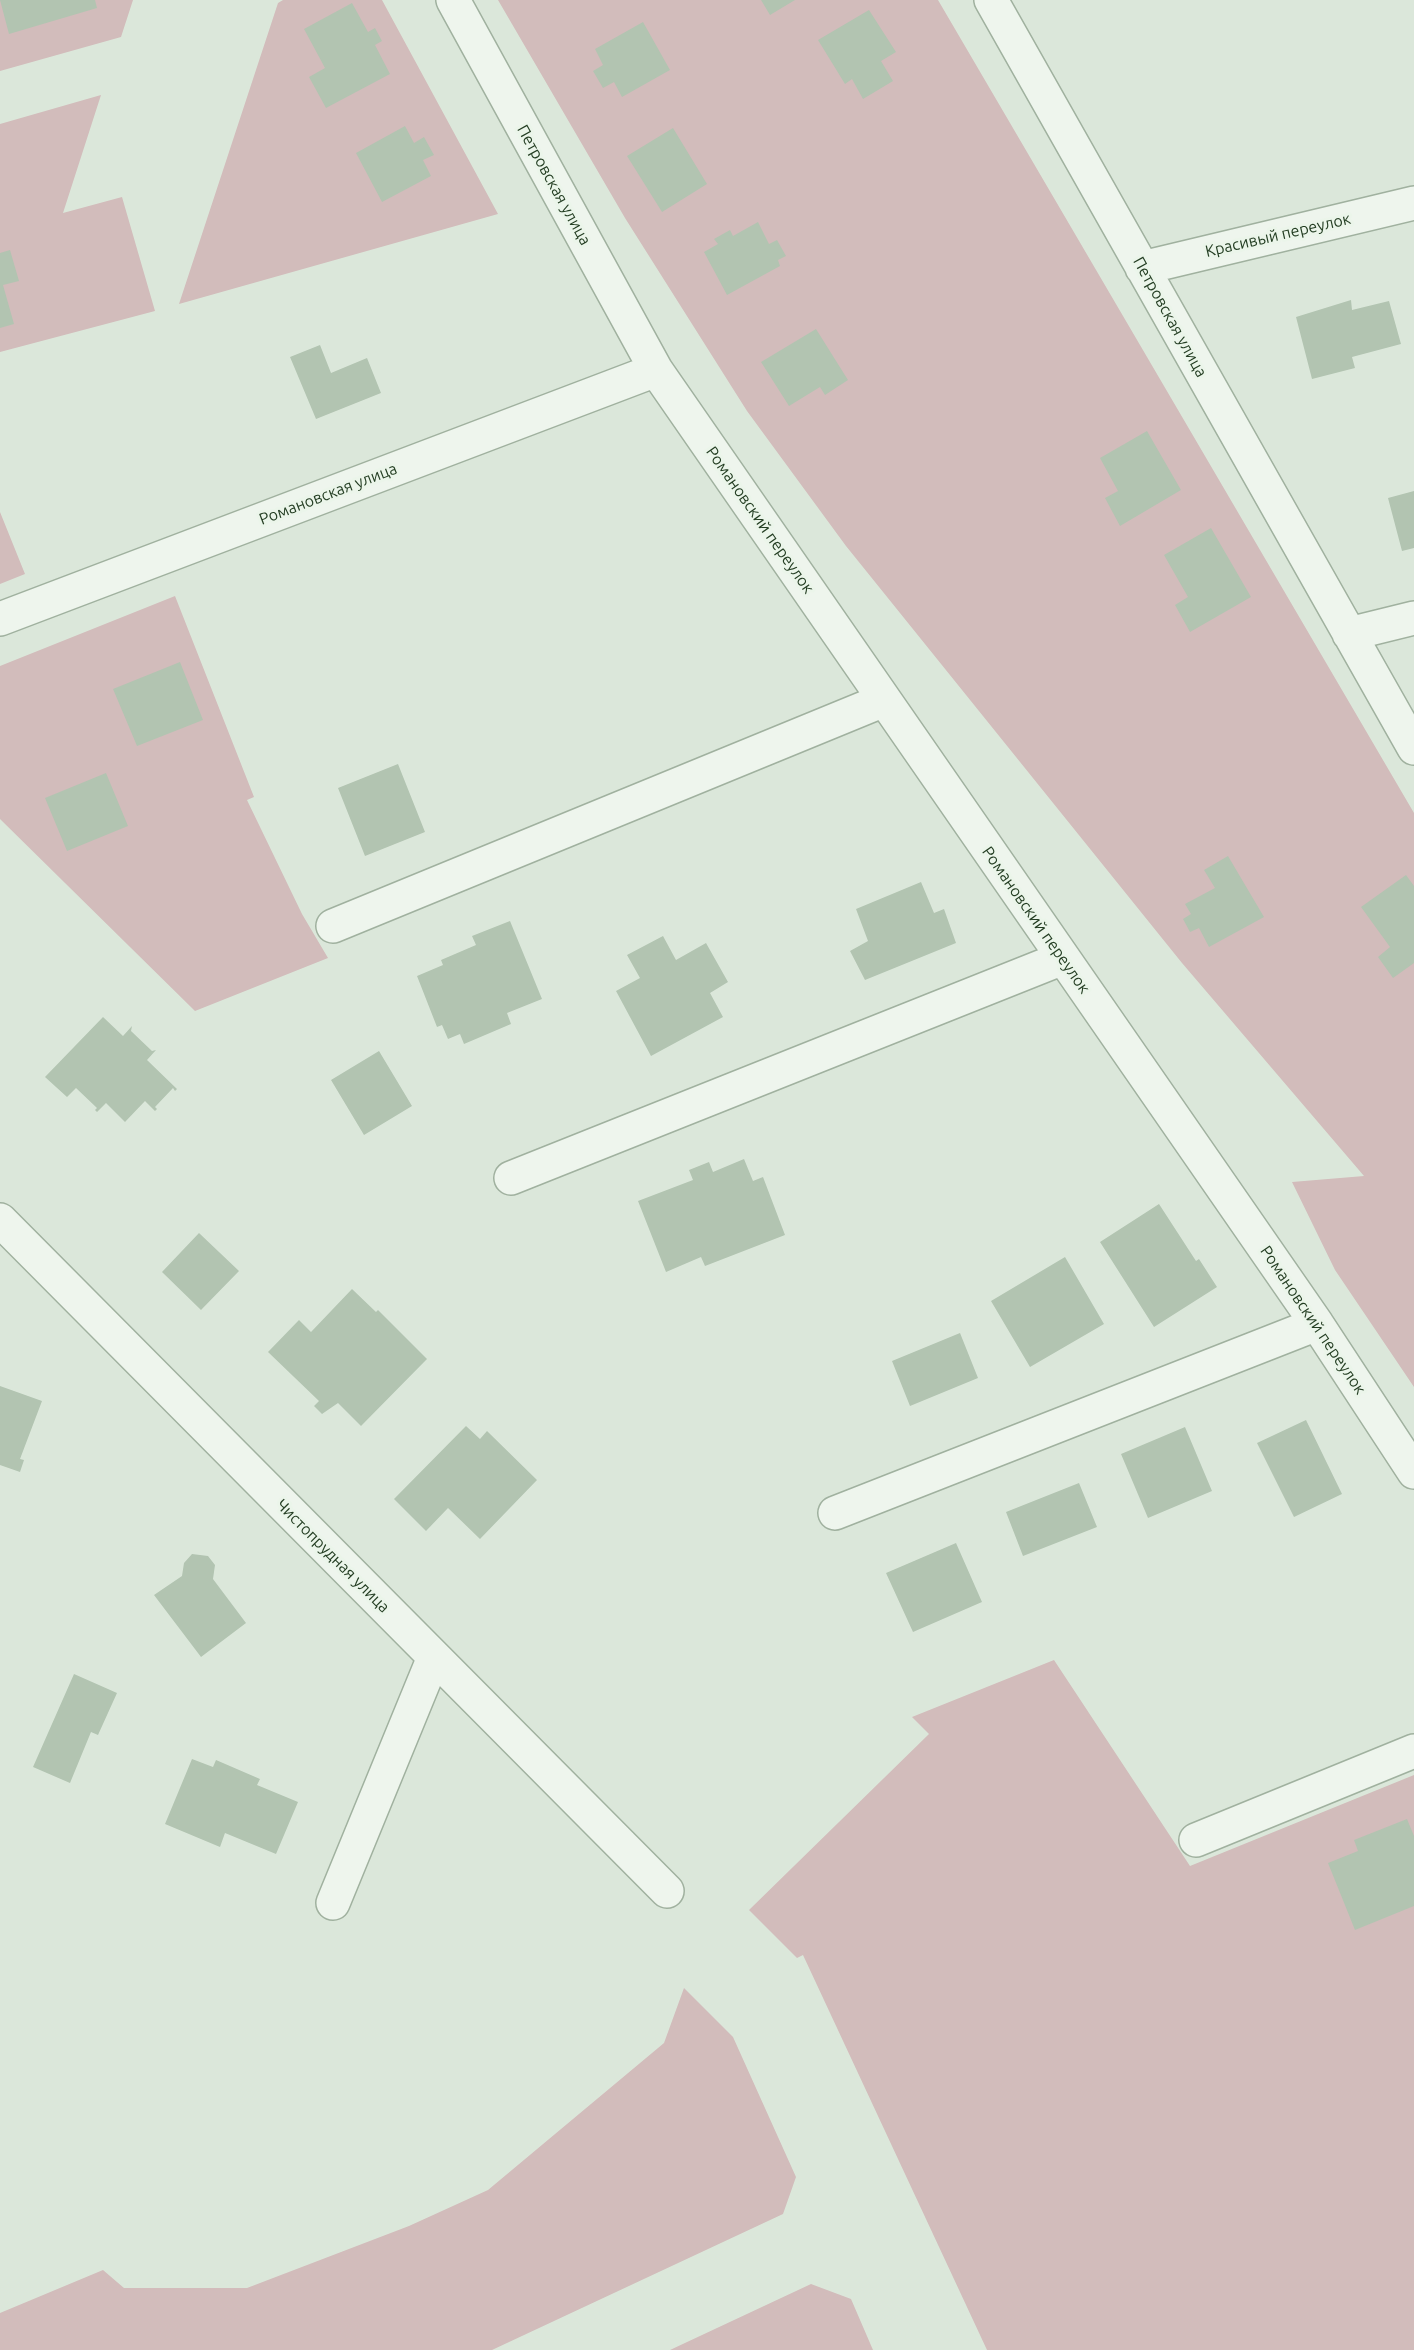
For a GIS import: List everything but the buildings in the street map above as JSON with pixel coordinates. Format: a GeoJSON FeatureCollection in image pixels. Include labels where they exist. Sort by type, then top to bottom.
{"type":"FeatureCollection","features":[{"type":"Feature","properties":{"kind":"street","name":"Петровская улица"},"geometry":{"type":"LineString","coordinates":[[453,0],[656,370]]}},
{"type":"Feature","properties":{"kind":"street","name":"Петровская улица"},"geometry":{"type":"LineString","coordinates":[[991,0],[1414,748]]}},
{"type":"Feature","properties":{"kind":"street","name":"Красивый переулок"},"geometry":{"type":"LineString","coordinates":[[1142,268],[1414,203]]}},
{"type":"Feature","properties":{"kind":"street","name":"Романовская улица"},"geometry":{"type":"LineString","coordinates":[[0,619],[656,370]]}},
{"type":"Feature","properties":{"kind":"street","name":"Романовский переулок"},"geometry":{"type":"LineString","coordinates":[[656,370],[1317,1324],[1414,1472]]}},
{"type":"Feature","properties":{"kind":"street"},"geometry":{"type":"LineString","coordinates":[[1349,634],[1414,618]]}},
{"type":"Feature","properties":{"kind":"street"},"geometry":{"type":"LineString","coordinates":[[333,926],[884,700]]}},
{"type":"Feature","properties":{"kind":"street"},"geometry":{"type":"LineString","coordinates":[[511,1178],[1063,958]]}},
{"type":"Feature","properties":{"kind":"street","name":"Чистопрудная улица"},"geometry":{"type":"LineString","coordinates":[[0,1220],[667,1891]]}},
{"type":"Feature","properties":{"kind":"street"},"geometry":{"type":"LineString","coordinates":[[835,1513],[1317,1324]]}},
{"type":"Feature","properties":{"kind":"street"},"geometry":{"type":"LineString","coordinates":[[333,1903],[434,1657]]}},
{"type":"Feature","properties":{"kind":"street"},"geometry":{"type":"LineString","coordinates":[[1196,1840],[1414,1751]]}},
{"type":"Feature","properties":{"kind":"shaded area"},"geometry":{"type":"Polygon","coordinates":[[[0,0],[133,0],[121,37],[0,71],[0,0]]]}},
{"type":"Feature","properties":{"kind":"shaded area"},"geometry":{"type":"Polygon","coordinates":[[[283,0],[382,0],[498,214],[179,304],[278,3],[283,0]]]}},
{"type":"Feature","properties":{"kind":"shaded area"},"geometry":{"type":"Polygon","coordinates":[[[498,0],[938,0],[1414,813],[1414,1387],[1335,1270],[1292,1182],[1364,1176],[1182,963],[846,546],[747,411],[625,218],[498,0]]]}},
{"type":"Feature","properties":{"kind":"shaded area"},"geometry":{"type":"Polygon","coordinates":[[[101,95],[63,213],[122,197],[155,311],[0,352],[0,124],[101,95]]]}},
{"type":"Feature","properties":{"kind":"shaded area"},"geometry":{"type":"Polygon","coordinates":[[[0,512],[25,574],[0,584],[0,512]]]}},
{"type":"Feature","properties":{"kind":"shaded area"},"geometry":{"type":"Polygon","coordinates":[[[175,596],[254,797],[247,800],[302,914],[328,958],[195,1011],[0,819],[0,666],[175,596]]]}},
{"type":"Feature","properties":{"kind":"shaded area"},"geometry":{"type":"Polygon","coordinates":[[[1054,1660],[1190,1866],[1414,1775],[1414,2350],[987,2350],[803,1955],[797,1958],[749,1910],[929,1734],[912,1717],[1054,1660]]]}},
{"type":"Feature","properties":{"kind":"shaded area"},"geometry":{"type":"Polygon","coordinates":[[[684,1988],[733,2037],[796,2177],[783,2214],[492,2350],[0,2350],[0,2313],[103,2270],[124,2288],[247,2288],[409,2226],[488,2190],[664,2043],[684,1988]]]}},
{"type":"Feature","properties":{"kind":"shaded area"},"geometry":{"type":"Polygon","coordinates":[[[811,2284],[851,2299],[873,2350],[670,2350],[811,2284]]]}}]}
